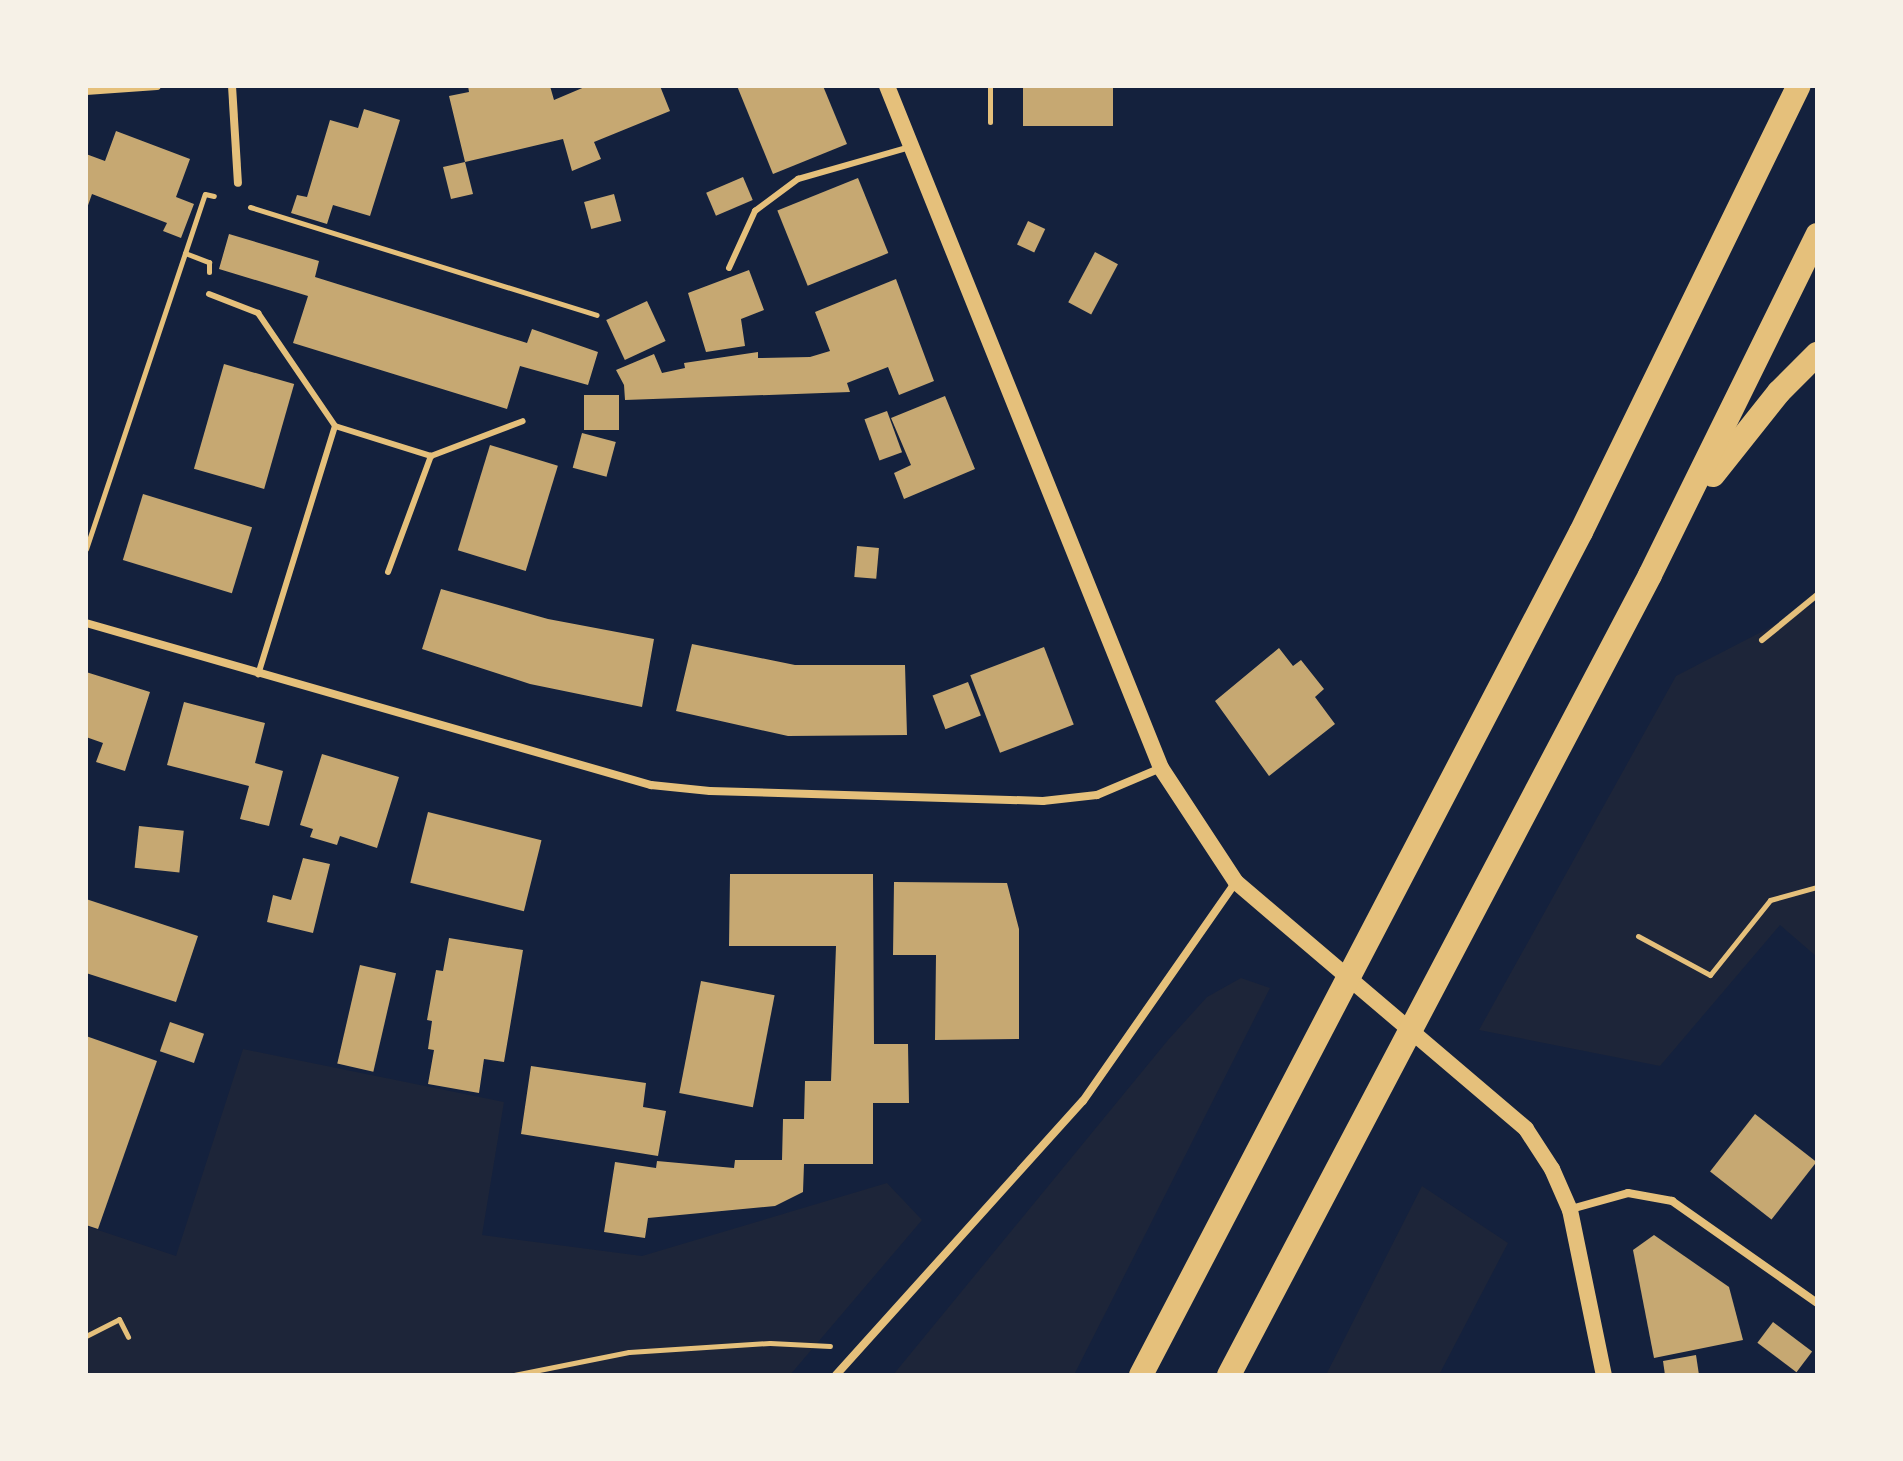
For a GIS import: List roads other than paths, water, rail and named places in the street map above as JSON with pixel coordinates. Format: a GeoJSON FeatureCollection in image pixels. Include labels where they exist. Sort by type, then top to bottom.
{"type":"FeatureCollection","features":[{"type":"Feature","properties":{"kind":"highway"},"geometry":{"type":"LineString","coordinates":[[1141,1375],[1434,819],[1799,86]]}},
{"type":"Feature","properties":{"kind":"highway"},"geometry":{"type":"LineString","coordinates":[[1229,1375],[1650,575],[1817,235]]}},
{"type":"Feature","properties":{"kind":"highway"},"geometry":{"type":"LineString","coordinates":[[1650,575],[1724,459],[1817,354]]}},
{"type":"Feature","properties":{"kind":"main road"},"geometry":{"type":"LineString","coordinates":[[887,86],[1161,768],[1236,882],[1522,1124],[1552,1169],[1570,1210],[1604,1375]]}},
{"type":"Feature","properties":{"kind":"street"},"geometry":{"type":"LineString","coordinates":[[86,91],[157,86]]}},
{"type":"Feature","properties":{"kind":"street"},"geometry":{"type":"LineString","coordinates":[[232,86],[238,183]]}},
{"type":"Feature","properties":{"kind":"street"},"geometry":{"type":"LineString","coordinates":[[86,623],[590,770],[710,791],[1043,801],[1097,795],[1161,768]]}},
{"type":"Feature","properties":{"kind":"street"},"geometry":{"type":"LineString","coordinates":[[836,1375],[1083,1101],[1236,882]]}},
{"type":"Feature","properties":{"kind":"street"},"geometry":{"type":"LineString","coordinates":[[1570,1210],[1628,1193],[1672,1201],[1817,1303]]}},
{"type":"Feature","properties":{"kind":"lane"},"geometry":{"type":"LineString","coordinates":[[729,268],[755,211],[798,179],[910,147]]}},
{"type":"Feature","properties":{"kind":"lane"},"geometry":{"type":"LineString","coordinates":[[209,294],[258,313],[335,426],[431,456],[523,421]]}},
{"type":"Feature","properties":{"kind":"lane"},"geometry":{"type":"LineString","coordinates":[[258,675],[335,426]]}},
{"type":"Feature","properties":{"kind":"lane"},"geometry":{"type":"LineString","coordinates":[[388,572],[431,456]]}},
{"type":"Feature","properties":{"kind":"lane"},"geometry":{"type":"LineString","coordinates":[[1762,640],[1817,595]]}}]}
